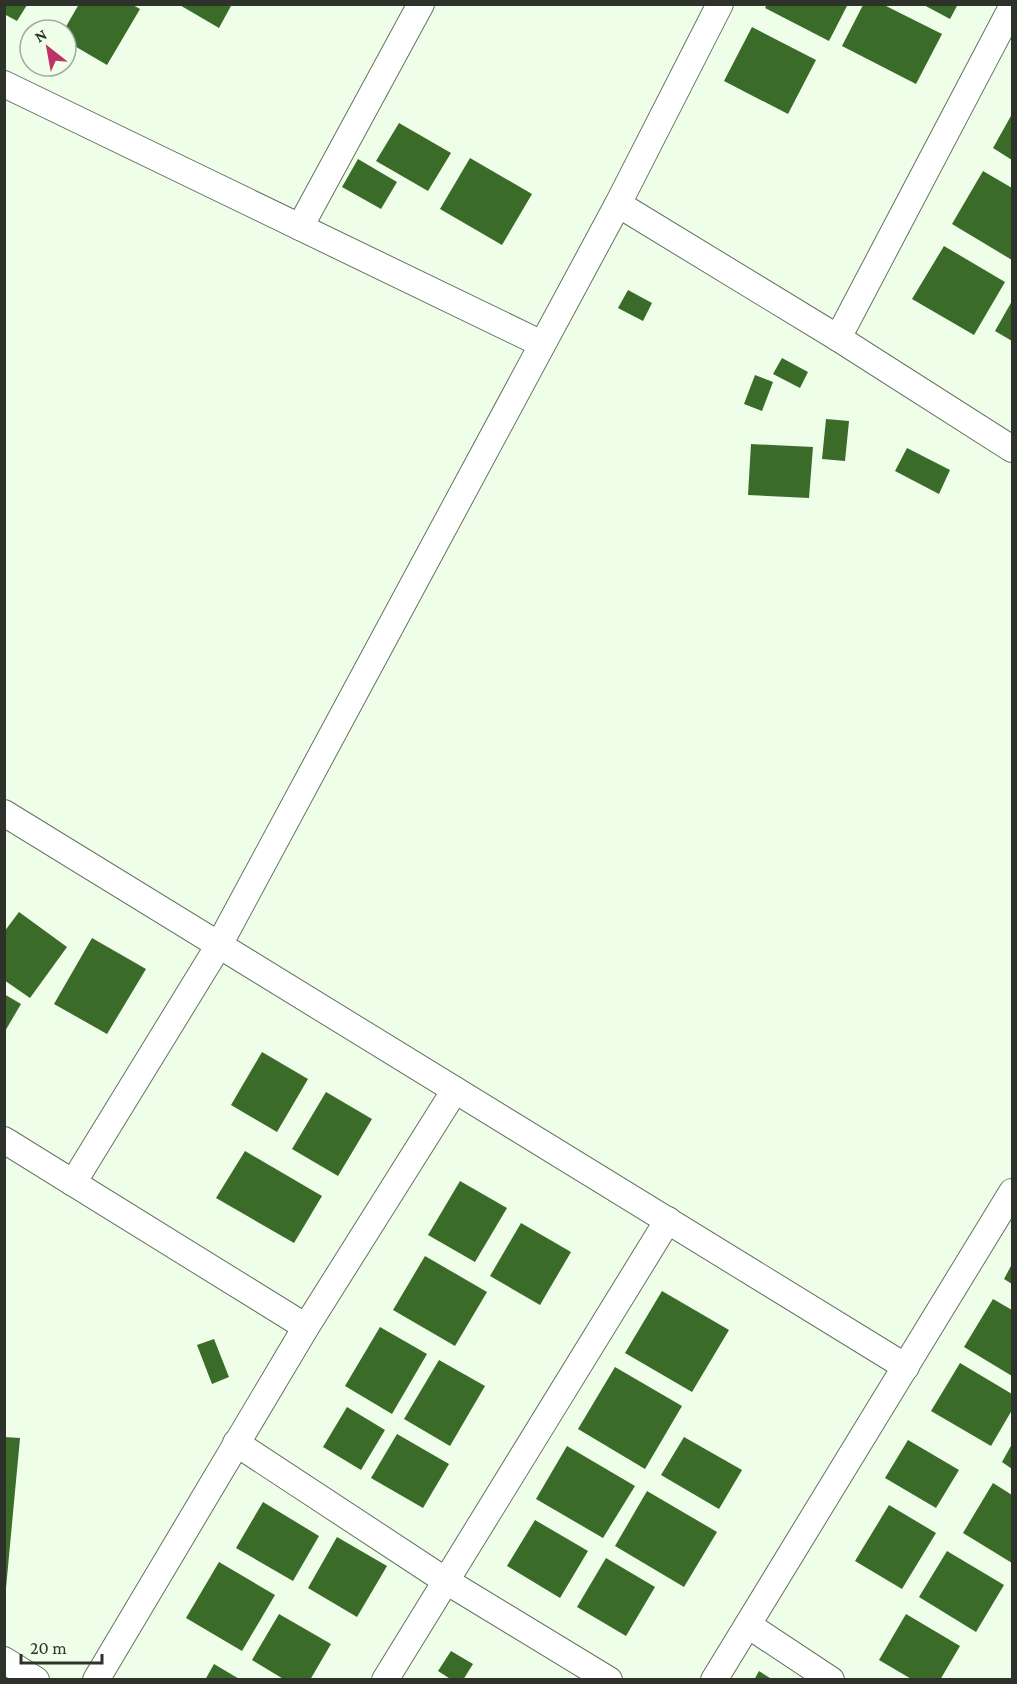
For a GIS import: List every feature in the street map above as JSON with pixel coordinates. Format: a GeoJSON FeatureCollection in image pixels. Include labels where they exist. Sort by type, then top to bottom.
{"type":"FeatureCollection","features":[{"type":"Feature","properties":{"kind":"street"},"geometry":{"type":"LineString","coordinates":[[300,227],[421,4]]}},
{"type":"Feature","properties":{"kind":"street"},"geometry":{"type":"LineString","coordinates":[[73,1183],[219,945],[618,204],[720,4]]}},
{"type":"Feature","properties":{"kind":"street"},"geometry":{"type":"LineString","coordinates":[[838,338],[1012,8]]}},
{"type":"Feature","properties":{"kind":"street"},"geometry":{"type":"LineString","coordinates":[[4,84],[542,344]]}},
{"type":"Feature","properties":{"kind":"street"},"geometry":{"type":"LineString","coordinates":[[618,204],[838,338],[1012,449]]}},
{"type":"Feature","properties":{"kind":"street"},"geometry":{"type":"LineString","coordinates":[[4,813],[906,1367]]}},
{"type":"Feature","properties":{"kind":"street"},"geometry":{"type":"LineString","coordinates":[[96,1680],[306,1327],[455,1090]]}},
{"type":"Feature","properties":{"kind":"street"},"geometry":{"type":"LineString","coordinates":[[4,1140],[306,1327]]}},
{"type":"Feature","properties":{"kind":"street"},"geometry":{"type":"LineString","coordinates":[[714,1680],[1012,1191]]}},
{"type":"Feature","properties":{"kind":"street"},"geometry":{"type":"LineString","coordinates":[[385,1680],[668,1220]]}},
{"type":"Feature","properties":{"kind":"street"},"geometry":{"type":"LineString","coordinates":[[236,1443],[446,1581],[609,1680]]}},
{"type":"Feature","properties":{"kind":"street"},"geometry":{"type":"LineString","coordinates":[[748,1625],[831,1680]]}},
{"type":"Feature","properties":{"kind":"street"},"geometry":{"type":"LineString","coordinates":[[4,1660],[36,1680]]}},
{"type":"Feature","properties":{"kind":"building"},"geometry":{"type":"Polygon","coordinates":[[[79,4],[131,4],[140,9],[107,65],[78,48],[78,18],[71,18],[79,4]]]}},
{"type":"Feature","properties":{"kind":"building"},"geometry":{"type":"Polygon","coordinates":[[[178,4],[232,4],[219,28],[178,4]]]}},
{"type":"Feature","properties":{"kind":"building"},"geometry":{"type":"Polygon","coordinates":[[[767,4],[848,4],[829,41],[765,8],[767,4]]]}},
{"type":"Feature","properties":{"kind":"building"},"geometry":{"type":"Polygon","coordinates":[[[922,4],[958,4],[950,19],[922,4]]]}},
{"type":"Feature","properties":{"kind":"building"},"geometry":{"type":"Polygon","coordinates":[[[4,5],[27,5],[17,21],[4,14],[4,5]]]}},
{"type":"Feature","properties":{"kind":"building"},"geometry":{"type":"Polygon","coordinates":[[[863,5],[884,5],[942,34],[916,84],[842,46],[863,5]]]}},
{"type":"Feature","properties":{"kind":"building"},"geometry":{"type":"Polygon","coordinates":[[[752,27],[816,60],[788,114],[724,81],[752,27]]]}},
{"type":"Feature","properties":{"kind":"building"},"geometry":{"type":"Polygon","coordinates":[[[1012,114],[1012,160],[993,148],[1012,114]]]}},
{"type":"Feature","properties":{"kind":"building"},"geometry":{"type":"Polygon","coordinates":[[[399,123],[451,153],[428,191],[376,161],[399,123]]]}},
{"type":"Feature","properties":{"kind":"building"},"geometry":{"type":"Polygon","coordinates":[[[470,158],[532,194],[502,245],[440,209],[470,158]]]}},
{"type":"Feature","properties":{"kind":"building"},"geometry":{"type":"Polygon","coordinates":[[[358,159],[397,182],[381,209],[342,187],[358,159]]]}},
{"type":"Feature","properties":{"kind":"building"},"geometry":{"type":"Polygon","coordinates":[[[983,171],[1012,188],[1012,260],[952,224],[983,171]]]}},
{"type":"Feature","properties":{"kind":"building"},"geometry":{"type":"Polygon","coordinates":[[[944,246],[1005,282],[974,335],[912,299],[944,246]]]}},
{"type":"Feature","properties":{"kind":"building"},"geometry":{"type":"Polygon","coordinates":[[[628,290],[652,303],[643,321],[618,308],[628,290]]]}},
{"type":"Feature","properties":{"kind":"building"},"geometry":{"type":"Polygon","coordinates":[[[1012,301],[1012,341],[995,331],[1012,301]]]}},
{"type":"Feature","properties":{"kind":"building"},"geometry":{"type":"Polygon","coordinates":[[[782,358],[808,372],[800,388],[773,374],[782,358]]]}},
{"type":"Feature","properties":{"kind":"building"},"geometry":{"type":"Polygon","coordinates":[[[755,375],[773,382],[762,411],[744,404],[755,375]]]}},
{"type":"Feature","properties":{"kind":"building"},"geometry":{"type":"Polygon","coordinates":[[[826,419],[849,421],[845,461],[822,459],[826,419]]]}},
{"type":"Feature","properties":{"kind":"building"},"geometry":{"type":"Polygon","coordinates":[[[751,444],[813,447],[809,498],[748,495],[751,444]]]}},
{"type":"Feature","properties":{"kind":"building"},"geometry":{"type":"Polygon","coordinates":[[[907,448],[950,470],[939,494],[895,471],[907,448]]]}},
{"type":"Feature","properties":{"kind":"building"},"geometry":{"type":"Polygon","coordinates":[[[19,912],[67,947],[30,998],[4,980],[4,932],[19,912]]]}},
{"type":"Feature","properties":{"kind":"building"},"geometry":{"type":"Polygon","coordinates":[[[92,938],[146,969],[107,1034],[54,1004],[92,938]]]}},
{"type":"Feature","properties":{"kind":"building"},"geometry":{"type":"Polygon","coordinates":[[[4,994],[21,1004],[4,1033],[4,994]]]}},
{"type":"Feature","properties":{"kind":"building"},"geometry":{"type":"Polygon","coordinates":[[[262,1052],[308,1079],[277,1132],[231,1105],[262,1052]]]}},
{"type":"Feature","properties":{"kind":"building"},"geometry":{"type":"Polygon","coordinates":[[[326,1092],[372,1119],[338,1176],[292,1149],[326,1092]]]}},
{"type":"Feature","properties":{"kind":"building"},"geometry":{"type":"Polygon","coordinates":[[[245,1151],[322,1196],[294,1243],[216,1198],[245,1151]]]}},
{"type":"Feature","properties":{"kind":"building"},"geometry":{"type":"Polygon","coordinates":[[[460,1181],[507,1208],[475,1262],[428,1235],[460,1181]]]}},
{"type":"Feature","properties":{"kind":"building"},"geometry":{"type":"Polygon","coordinates":[[[521,1223],[571,1252],[540,1305],[490,1276],[521,1223]]]}},
{"type":"Feature","properties":{"kind":"building"},"geometry":{"type":"Polygon","coordinates":[[[425,1256],[487,1292],[455,1346],[393,1310],[425,1256]]]}},
{"type":"Feature","properties":{"kind":"building"},"geometry":{"type":"Polygon","coordinates":[[[1012,1264],[1012,1284],[1004,1279],[1012,1264]]]}},
{"type":"Feature","properties":{"kind":"building"},"geometry":{"type":"Polygon","coordinates":[[[662,1291],[729,1330],[692,1392],[625,1353],[662,1291]]]}},
{"type":"Feature","properties":{"kind":"building"},"geometry":{"type":"Polygon","coordinates":[[[993,1299],[1012,1310],[1012,1376],[964,1347],[993,1299]]]}},
{"type":"Feature","properties":{"kind":"building"},"geometry":{"type":"Polygon","coordinates":[[[380,1327],[427,1354],[392,1414],[345,1386],[380,1327]]]}},
{"type":"Feature","properties":{"kind":"building"},"geometry":{"type":"Polygon","coordinates":[[[214,1339],[229,1377],[212,1384],[197,1345],[214,1339]]]}},
{"type":"Feature","properties":{"kind":"building"},"geometry":{"type":"Polygon","coordinates":[[[439,1360],[485,1386],[450,1446],[404,1419],[439,1360]]]}},
{"type":"Feature","properties":{"kind":"building"},"geometry":{"type":"Polygon","coordinates":[[[960,1363],[1012,1394],[1012,1410],[991,1446],[931,1411],[960,1363]]]}},
{"type":"Feature","properties":{"kind":"building"},"geometry":{"type":"Polygon","coordinates":[[[615,1367],[682,1406],[645,1469],[578,1429],[615,1367]]]}},
{"type":"Feature","properties":{"kind":"building"},"geometry":{"type":"Polygon","coordinates":[[[347,1407],[385,1430],[361,1470],[323,1447],[347,1407]]]}},
{"type":"Feature","properties":{"kind":"building"},"geometry":{"type":"Polygon","coordinates":[[[397,1434],[449,1464],[423,1508],[371,1478],[397,1434]]]}},
{"type":"Feature","properties":{"kind":"building"},"geometry":{"type":"Polygon","coordinates":[[[4,1437],[20,1438],[6,1588],[4,1588],[4,1437]]]}},
{"type":"Feature","properties":{"kind":"building"},"geometry":{"type":"Polygon","coordinates":[[[684,1437],[742,1470],[719,1509],[661,1475],[684,1437]]]}},
{"type":"Feature","properties":{"kind":"building"},"geometry":{"type":"Polygon","coordinates":[[[908,1440],[959,1470],[936,1508],[885,1478],[908,1440]]]}},
{"type":"Feature","properties":{"kind":"building"},"geometry":{"type":"Polygon","coordinates":[[[1012,1444],[1012,1469],[1002,1462],[1012,1444]]]}},
{"type":"Feature","properties":{"kind":"building"},"geometry":{"type":"Polygon","coordinates":[[[567,1446],[635,1486],[603,1538],[536,1499],[567,1446]]]}},
{"type":"Feature","properties":{"kind":"building"},"geometry":{"type":"Polygon","coordinates":[[[993,1483],[1012,1495],[1012,1563],[963,1533],[993,1483]]]}},
{"type":"Feature","properties":{"kind":"building"},"geometry":{"type":"Polygon","coordinates":[[[647,1491],[717,1532],[684,1587],[615,1546],[647,1491]]]}},
{"type":"Feature","properties":{"kind":"building"},"geometry":{"type":"Polygon","coordinates":[[[263,1502],[319,1536],[293,1581],[236,1548],[263,1502]]]}},
{"type":"Feature","properties":{"kind":"building"},"geometry":{"type":"Polygon","coordinates":[[[889,1505],[936,1533],[902,1589],[855,1561],[889,1505]]]}},
{"type":"Feature","properties":{"kind":"building"},"geometry":{"type":"Polygon","coordinates":[[[535,1520],[588,1551],[560,1598],[507,1566],[535,1520]]]}},
{"type":"Feature","properties":{"kind":"building"},"geometry":{"type":"Polygon","coordinates":[[[337,1537],[387,1566],[357,1617],[308,1588],[337,1537]]]}},
{"type":"Feature","properties":{"kind":"building"},"geometry":{"type":"Polygon","coordinates":[[[947,1551],[1004,1585],[976,1632],[919,1597],[947,1551]]]}},
{"type":"Feature","properties":{"kind":"building"},"geometry":{"type":"Polygon","coordinates":[[[606,1558],[655,1587],[626,1636],[577,1607],[606,1558]]]}},
{"type":"Feature","properties":{"kind":"building"},"geometry":{"type":"Polygon","coordinates":[[[219,1562],[275,1595],[242,1651],[186,1618],[219,1562]]]}},
{"type":"Feature","properties":{"kind":"building"},"geometry":{"type":"Polygon","coordinates":[[[279,1614],[331,1644],[310,1680],[285,1680],[252,1660],[279,1614]]]}},
{"type":"Feature","properties":{"kind":"building"},"geometry":{"type":"Polygon","coordinates":[[[906,1614],[960,1646],[940,1680],[913,1680],[879,1660],[906,1614]]]}},
{"type":"Feature","properties":{"kind":"building"},"geometry":{"type":"Polygon","coordinates":[[[451,1651],[473,1664],[463,1680],[452,1680],[438,1671],[451,1651]]]}},
{"type":"Feature","properties":{"kind":"building"},"geometry":{"type":"Polygon","coordinates":[[[214,1664],[241,1680],[205,1680],[214,1664]]]}},
{"type":"Feature","properties":{"kind":"building"},"geometry":{"type":"Polygon","coordinates":[[[759,1671],[773,1680],[754,1680],[759,1671]]]}}]}
